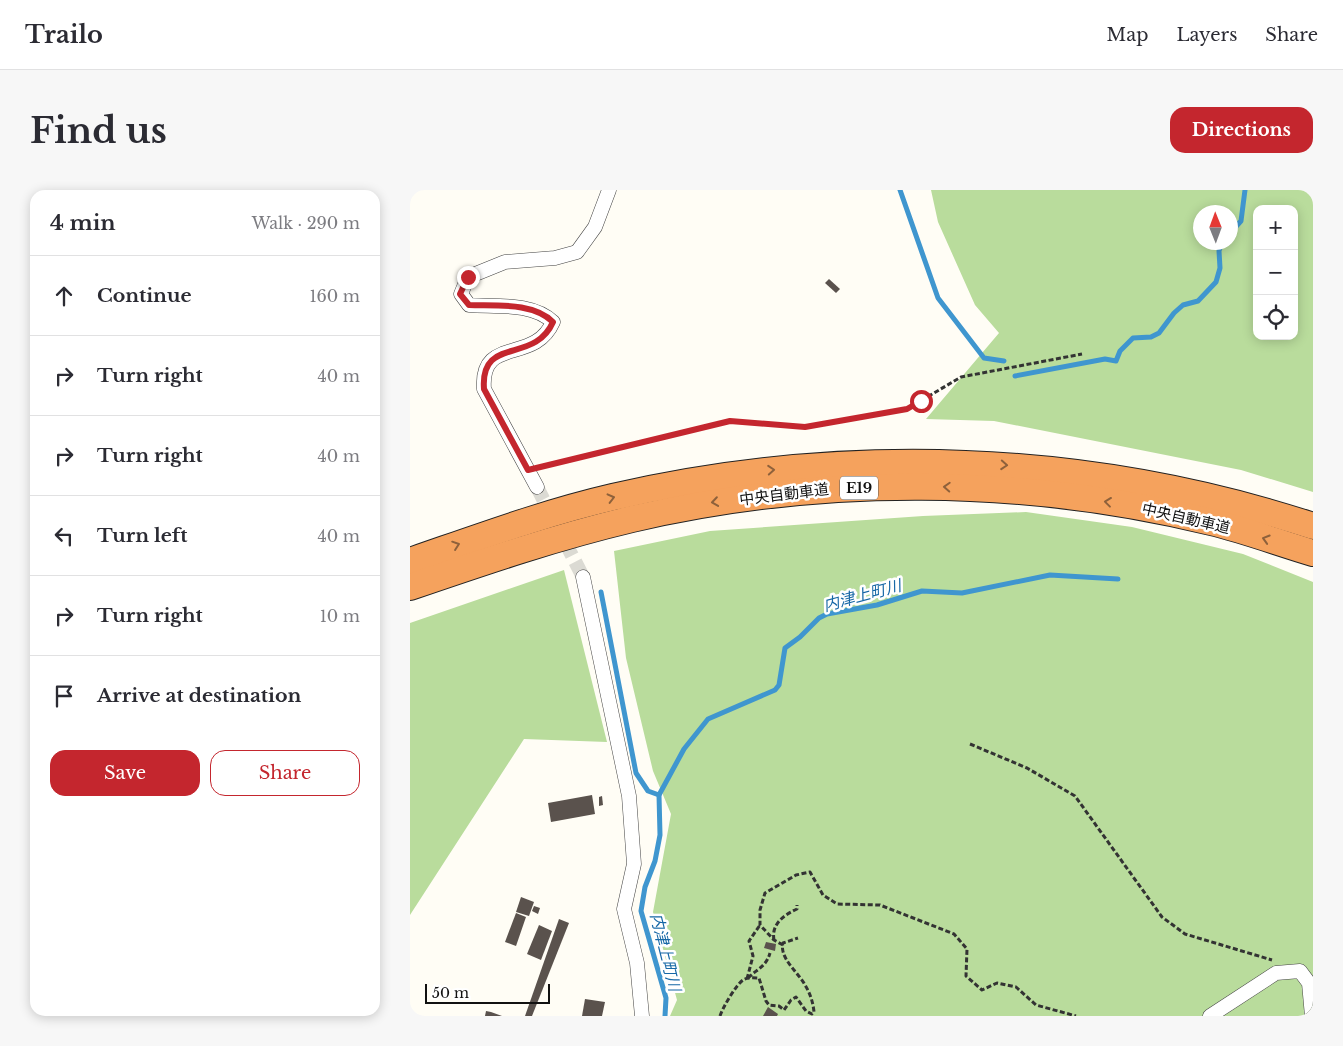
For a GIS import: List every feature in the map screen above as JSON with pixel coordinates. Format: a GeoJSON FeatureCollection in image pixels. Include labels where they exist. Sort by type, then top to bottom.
{"type":"FeatureCollection","features":[{"type":"Feature","properties":{"kind":"highway","name":"中央自動車道"},"geometry":{"type":"LineString","coordinates":[[410,561],[530,520],[611,497],[756,471],[829,465],[959,462],[1065,470],[1235,502],[1313,526]]}},
{"type":"Feature","properties":{"kind":"highway","name":"中央自動車道"},"geometry":{"type":"LineString","coordinates":[[410,587],[538,544],[631,519],[709,503],[826,488],[929,486],[997,489],[1122,504],[1212,522],[1313,553]]}},
{"type":"Feature","properties":{"kind":"street"},"geometry":{"type":"LineString","coordinates":[[537,487],[484,389],[483,374],[487,363],[503,353],[533,345],[547,335],[553,322],[543,313],[515,307],[469,305],[460,294],[468,277],[505,262],[555,258],[578,252],[595,228],[609,190]]}},
{"type":"Feature","properties":{"kind":"street"},"geometry":{"type":"LineString","coordinates":[[583,577],[629,796],[634,864],[624,909],[637,963],[642,1016]]}},
{"type":"Feature","properties":{"kind":"street"},"geometry":{"type":"LineString","coordinates":[[1210,1016],[1276,973],[1300,971],[1310,983],[1312,1016]]}},
{"type":"Feature","properties":{"kind":"path"},"geometry":{"type":"LineString","coordinates":[[528,470],[730,421],[805,427],[907,409],[961,377],[1082,354]]}},
{"type":"Feature","properties":{"kind":"path"},"geometry":{"type":"LineString","coordinates":[[970,744],[1027,768],[1076,796],[1162,916],[1185,934],[1265,957],[1300,971]]}},
{"type":"Feature","properties":{"kind":"path"},"geometry":{"type":"LineString","coordinates":[[747,979],[754,956],[749,941],[760,925],[760,910],[765,893],[796,875],[810,872],[823,895],[837,904],[880,905],[954,934],[967,949],[966,976],[982,990],[997,983],[1016,987],[1036,1006],[1076,1016]]}},
{"type":"Feature","properties":{"kind":"path"},"geometry":{"type":"LineString","coordinates":[[774,940],[775,927],[785,915],[797,908],[797,905]]}},
{"type":"Feature","properties":{"kind":"path"},"geometry":{"type":"LineString","coordinates":[[760,925],[774,940],[783,945]]}},
{"type":"Feature","properties":{"kind":"path"},"geometry":{"type":"LineString","coordinates":[[783,945],[788,940],[798,938]]}},
{"type":"Feature","properties":{"kind":"path"},"geometry":{"type":"LineString","coordinates":[[747,979],[759,978],[769,1005],[779,1006],[784,1010],[791,1000],[796,998],[806,1011],[812,1014],[814,1012],[805,984],[784,955],[783,945]]}},
{"type":"Feature","properties":{"kind":"path"},"geometry":{"type":"LineString","coordinates":[[720,1016],[724,1003],[744,979],[747,979],[761,969],[768,961],[770,953]]}},
{"type":"Feature","properties":{"kind":"green space"},"geometry":{"type":"Polygon","coordinates":[[[931,190],[1313,190],[1313,492],[1241,470],[994,421],[926,419],[999,333],[975,305],[938,222],[931,190]]]}},
{"type":"Feature","properties":{"kind":"green space"},"geometry":{"type":"Polygon","coordinates":[[[1026,512],[1132,527],[1243,554],[1313,582],[1313,1016],[670,1016],[677,1000],[653,912],[671,814],[653,771],[626,658],[614,551],[710,531],[923,516],[1026,512]]]}},
{"type":"Feature","properties":{"kind":"green space"},"geometry":{"type":"Polygon","coordinates":[[[564,570],[607,742],[524,739],[410,915],[410,623],[564,570]]]}},
{"type":"Feature","properties":{"kind":"building"},"geometry":{"type":"Polygon","coordinates":[[[829,279],[840,289],[836,293],[825,283],[829,279]]]}},
{"type":"Feature","properties":{"kind":"building"},"geometry":{"type":"Polygon","coordinates":[[[592,795],[595,814],[551,822],[548,803],[592,795]]]}},
{"type":"Feature","properties":{"kind":"building"},"geometry":{"type":"Polygon","coordinates":[[[602,796],[603,805],[599,806],[599,797],[602,796]]]}},
{"type":"Feature","properties":{"kind":"building"},"geometry":{"type":"Polygon","coordinates":[[[521,897],[534,902],[529,916],[516,912],[521,897]]]}},
{"type":"Feature","properties":{"kind":"building"},"geometry":{"type":"Polygon","coordinates":[[[534,906],[540,908],[538,914],[532,911],[534,906]]]}},
{"type":"Feature","properties":{"kind":"building"},"geometry":{"type":"Polygon","coordinates":[[[516,913],[526,917],[516,946],[505,942],[516,913]]]}},
{"type":"Feature","properties":{"kind":"building"},"geometry":{"type":"Polygon","coordinates":[[[559,919],[569,923],[532,1016],[525,1016],[559,919]]]}},
{"type":"Feature","properties":{"kind":"building"},"geometry":{"type":"Polygon","coordinates":[[[539,925],[552,931],[541,960],[527,954],[539,925]]]}},
{"type":"Feature","properties":{"kind":"building"},"geometry":{"type":"Polygon","coordinates":[[[766,942],[776,944],[775,951],[764,948],[766,942]]]}},
{"type":"Feature","properties":{"kind":"building"},"geometry":{"type":"Polygon","coordinates":[[[585,999],[605,1002],[602,1016],[582,1016],[585,999]]]}},
{"type":"Feature","properties":{"kind":"building"},"geometry":{"type":"Polygon","coordinates":[[[768,1007],[778,1014],[777,1016],[763,1016],[768,1007]]]}},
{"type":"Feature","properties":{"kind":"building"},"geometry":{"type":"Polygon","coordinates":[[[486,1011],[491,1012],[502,1016],[485,1016],[486,1011]]]}},
{"type":"Feature","properties":{"kind":"waterway"},"geometry":{"type":"LineString","coordinates":[[900,190],[938,298],[984,358],[1004,361]]}},
{"type":"Feature","properties":{"kind":"waterway"},"geometry":{"type":"LineString","coordinates":[[1238,224],[1241,221],[1245,190]]}},
{"type":"Feature","properties":{"kind":"waterway"},"geometry":{"type":"LineString","coordinates":[[1015,376],[1105,359],[1116,361],[1120,351],[1133,338],[1151,337],[1159,333],[1174,313],[1183,305],[1198,301],[1216,282],[1220,268],[1219,250]]}},
{"type":"Feature","properties":{"kind":"waterway","name":"内津上町川"},"geometry":{"type":"LineString","coordinates":[[665,1016],[666,998],[641,911],[645,887],[655,861],[660,835],[659,795],[684,749],[708,719],[775,690],[779,685],[785,648],[800,637],[819,618],[827,614],[877,605],[922,591],[962,593],[1050,575],[1118,579]]}},
{"type":"Feature","properties":{"kind":"waterway"},"geometry":{"type":"LineString","coordinates":[[601,592],[636,773],[648,791],[659,795]]}},
{"type":"Feature","properties":{"kind":"tunnel"},"geometry":{"type":"LineString","coordinates":[[537,487],[583,577]]}},
{"type":"Feature","properties":{"kind":"route"},"geometry":{"type":"LineString","coordinates":[[468,277],[460,294],[469,305],[515,307],[543,313],[553,322],[547,335],[533,345],[503,353],[487,363],[483,374],[484,389],[528,470],[730,421],[805,427],[907,409],[921,401]]}}]}
